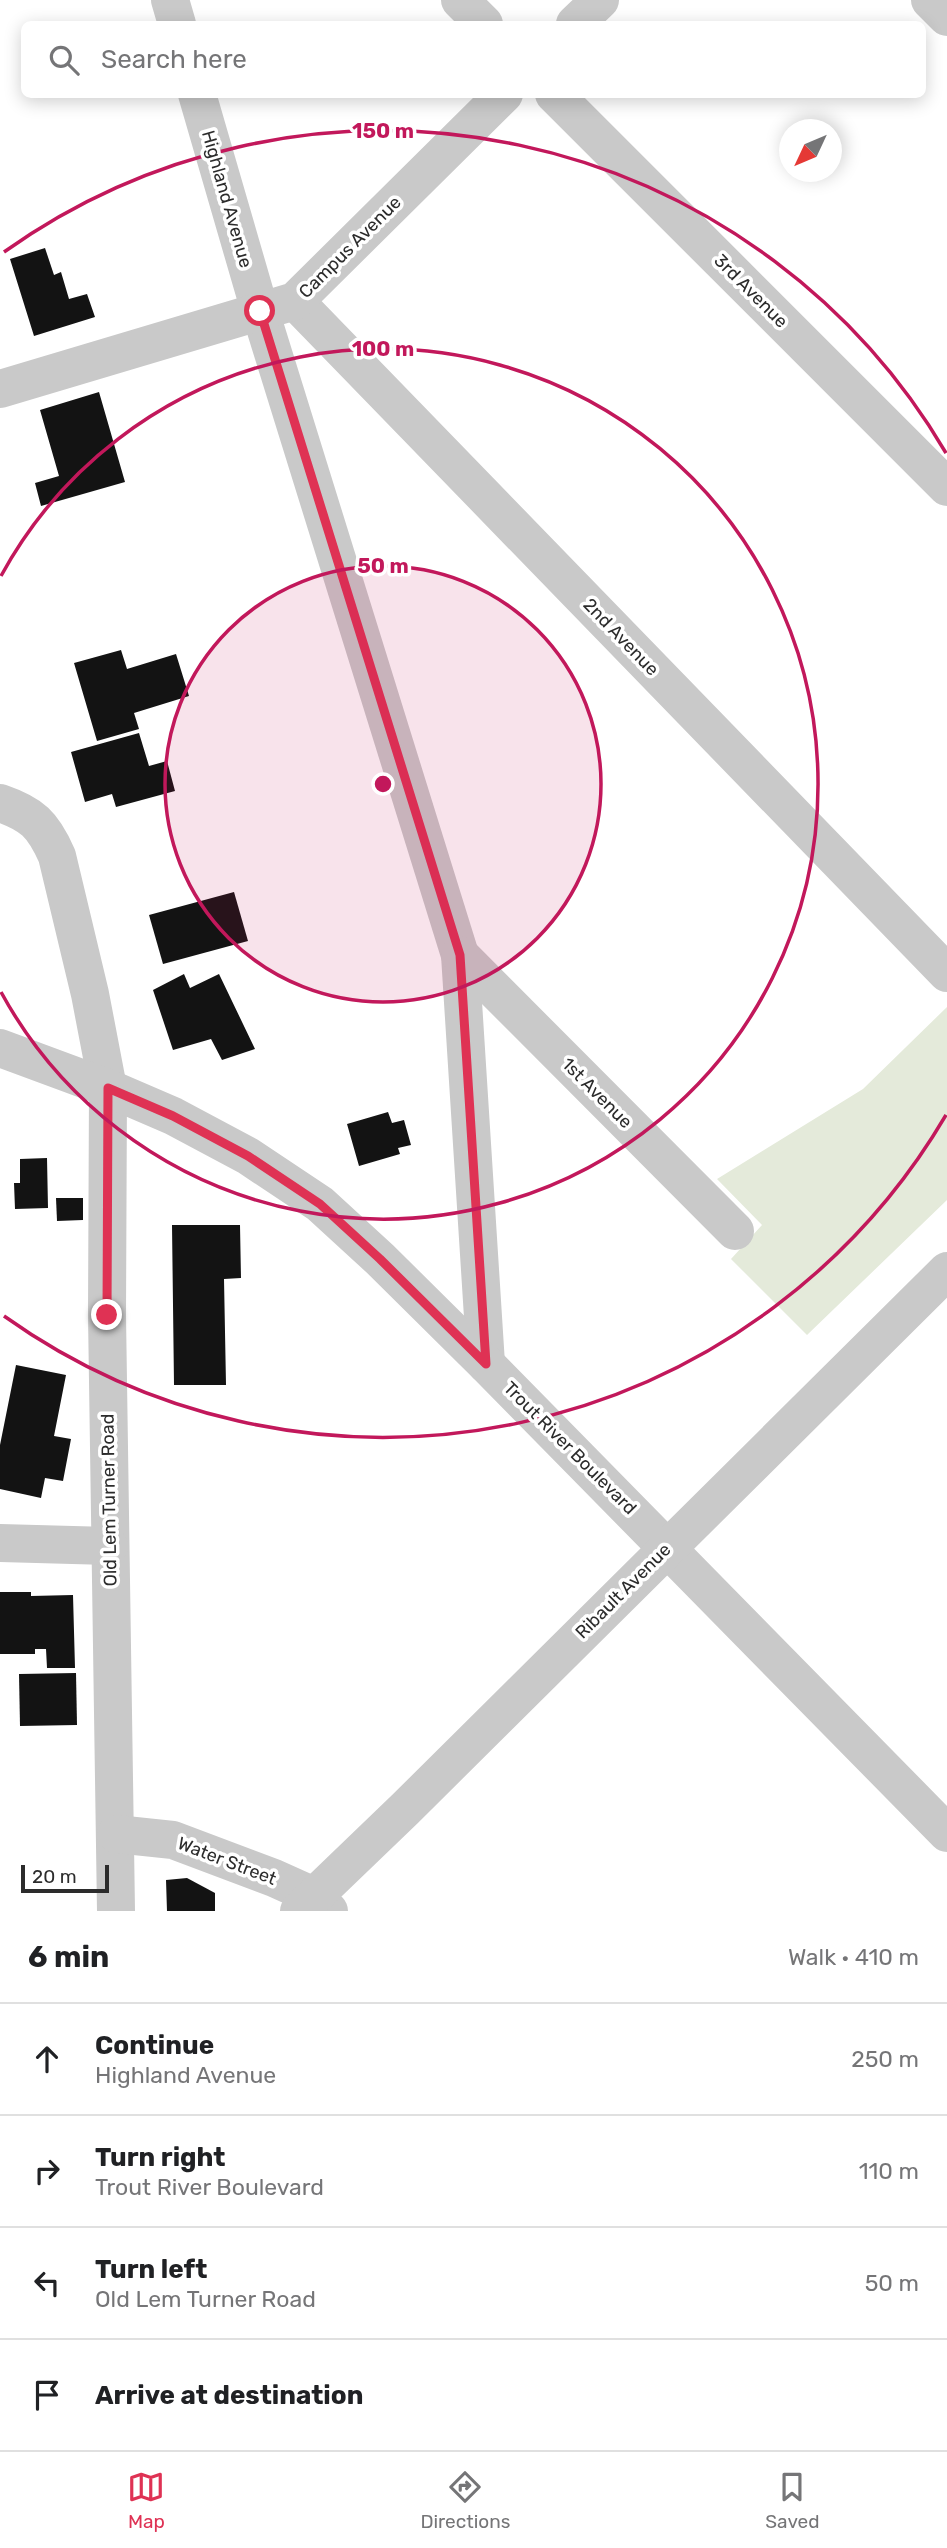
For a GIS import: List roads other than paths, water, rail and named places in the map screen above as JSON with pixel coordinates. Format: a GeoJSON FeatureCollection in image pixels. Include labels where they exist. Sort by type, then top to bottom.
{"type":"FeatureCollection","features":[{"type":"Feature","properties":{"kind":"street"},"geometry":{"type":"LineString","coordinates":[[170,0],[176,21]]}},
{"type":"Feature","properties":{"kind":"street"},"geometry":{"type":"LineString","coordinates":[[460,0],[481,21]]}},
{"type":"Feature","properties":{"kind":"street"},"geometry":{"type":"LineString","coordinates":[[578,21],[600,0]]}},
{"type":"Feature","properties":{"kind":"street"},"geometry":{"type":"LineString","coordinates":[[930,0],[947,17]]}},
{"type":"Feature","properties":{"kind":"street","name":"Highland Avenue"},"geometry":{"type":"LineString","coordinates":[[199,98],[277,306],[460,955],[486,1364]]}},
{"type":"Feature","properties":{"kind":"street","name":"Campus Avenue"},"geometry":{"type":"LineString","coordinates":[[1,387],[277,306],[500,98]]}},
{"type":"Feature","properties":{"kind":"street","name":"3rd Avenue"},"geometry":{"type":"LineString","coordinates":[[558,98],[947,487]]}},
{"type":"Feature","properties":{"kind":"street","name":"2nd Avenue"},"geometry":{"type":"LineString","coordinates":[[277,306],[947,973]]}},
{"type":"Feature","properties":{"kind":"street","name":"Old Lem Turner Road"},"geometry":{"type":"LineString","coordinates":[[0,803],[23,811],[38,822],[57,856],[90,994],[108,1088],[109,1546],[116,1911]]}},
{"type":"Feature","properties":{"kind":"street","name":"1st Avenue"},"geometry":{"type":"LineString","coordinates":[[460,955],[735,1231]]}},
{"type":"Feature","properties":{"kind":"street","name":"Trout River Boulevard"},"geometry":{"type":"LineString","coordinates":[[0,1048],[108,1088],[173,1116],[248,1156],[320,1204],[486,1364],[947,1833]]}},
{"type":"Feature","properties":{"kind":"street","name":"Ribault Avenue"},"geometry":{"type":"LineString","coordinates":[[314,1906],[405,1809],[947,1271]]}},
{"type":"Feature","properties":{"kind":"street"},"geometry":{"type":"LineString","coordinates":[[0,1543],[109,1546]]}},
{"type":"Feature","properties":{"kind":"street","name":"Water Street"},"geometry":{"type":"LineString","coordinates":[[116,1834],[173,1840],[274,1878],[314,1906]]}}]}
